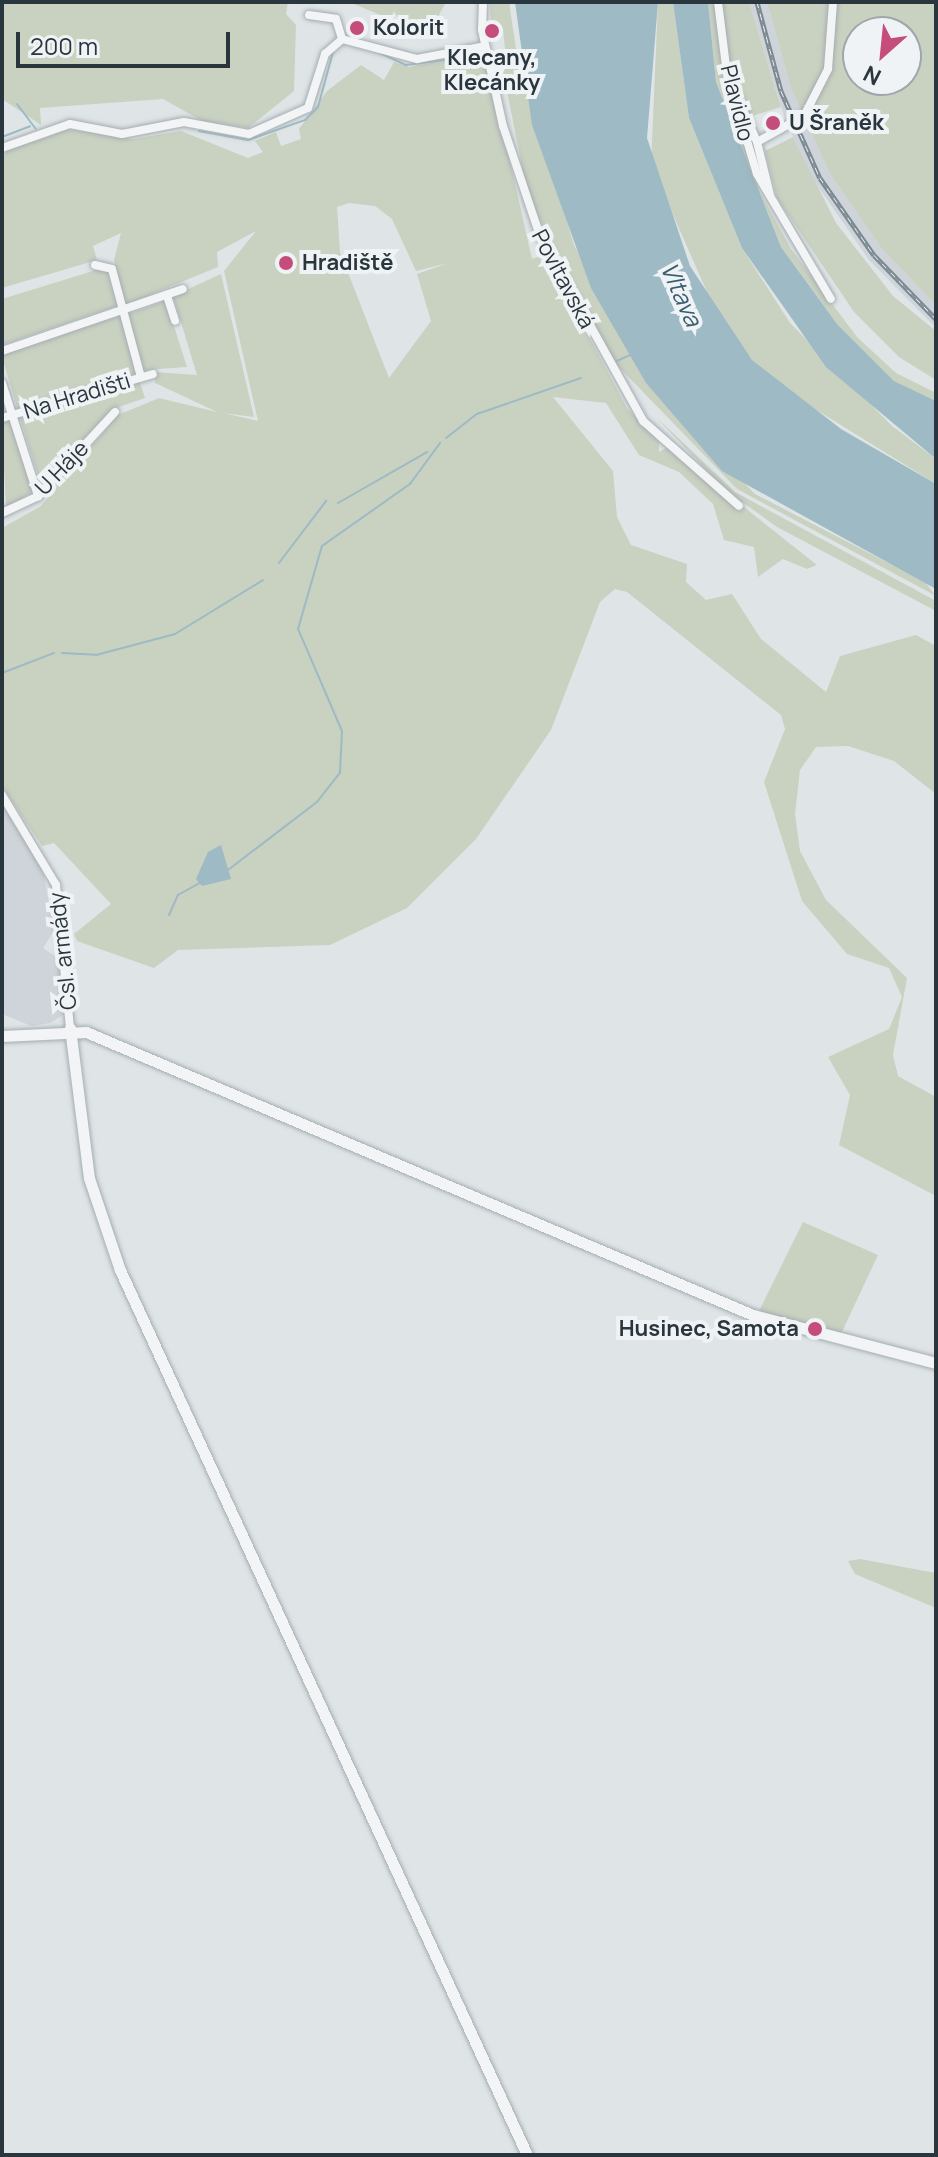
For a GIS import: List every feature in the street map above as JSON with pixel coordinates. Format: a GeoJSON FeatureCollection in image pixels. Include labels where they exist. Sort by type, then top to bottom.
{"type":"FeatureCollection","features":[{"type":"Feature","properties":{"kind":"street","name":"Povltavská"},"geometry":{"type":"LineString","coordinates":[[483,2],[485,46],[491,56],[524,204],[624,392],[643,421],[739,506]]}},
{"type":"Feature","properties":{"kind":"street","name":"Plavidlo"},"geometry":{"type":"LineString","coordinates":[[718,2],[730,86],[769,201],[831,299]]}},
{"type":"Feature","properties":{"kind":"street"},"geometry":{"type":"LineString","coordinates":[[757,142],[804,116],[822,92],[833,2]]}},
{"type":"Feature","properties":{"kind":"street"},"geometry":{"type":"LineString","coordinates":[[309,15],[336,19],[342,39]]}},
{"type":"Feature","properties":{"kind":"street"},"geometry":{"type":"LineString","coordinates":[[342,39],[417,59],[485,46]]}},
{"type":"Feature","properties":{"kind":"street"},"geometry":{"type":"LineString","coordinates":[[2,148],[70,124],[122,134],[174,122],[238,135],[260,130],[308,108],[325,54],[342,39]]}},
{"type":"Feature","properties":{"kind":"street"},"geometry":{"type":"LineString","coordinates":[[491,56],[504,63]]}},
{"type":"Feature","properties":{"kind":"street","name":"Plavidlo"},"geometry":{"type":"LineString","coordinates":[[730,86],[757,142],[769,201]]}},
{"type":"Feature","properties":{"kind":"street"},"geometry":{"type":"LineString","coordinates":[[95,265],[112,269],[141,377]]}},
{"type":"Feature","properties":{"kind":"street"},"geometry":{"type":"LineString","coordinates":[[2,351],[183,289]]}},
{"type":"Feature","properties":{"kind":"street"},"geometry":{"type":"LineString","coordinates":[[167,296],[175,321]]}},
{"type":"Feature","properties":{"kind":"street","name":"Na Hradišti"},"geometry":{"type":"LineString","coordinates":[[2,418],[153,374]]}},
{"type":"Feature","properties":{"kind":"street"},"geometry":{"type":"LineString","coordinates":[[2,383],[38,496]]}},
{"type":"Feature","properties":{"kind":"street","name":"U Háje"},"geometry":{"type":"LineString","coordinates":[[2,513],[38,496],[115,412]]}},
{"type":"Feature","properties":{"kind":"street","name":"Čsl. armády"},"geometry":{"type":"LineString","coordinates":[[2,795],[51,867],[70,1028]]}},
{"type":"Feature","properties":{"kind":"street"},"geometry":{"type":"LineString","coordinates":[[2,1036],[70,1028],[753,1315],[936,1363]]}},
{"type":"Feature","properties":{"kind":"street"},"geometry":{"type":"LineString","coordinates":[[70,1028],[89,1178],[120,1270],[527,2155]]}},
{"type":"Feature","properties":{"kind":"shaded area"},"geometry":{"type":"Polygon","coordinates":[[[749,2],[767,2],[791,88],[830,174],[882,249],[936,305],[936,328],[869,260],[815,182],[786,122],[749,2]]]}},
{"type":"Feature","properties":{"kind":"shaded area"},"geometry":{"type":"Polygon","coordinates":[[[2,801],[40,855],[54,931],[43,948],[58,958],[65,1014],[50,1023],[31,1026],[2,1014],[2,801]]]}},
{"type":"Feature","properties":{"kind":"green space"},"geometry":{"type":"Polygon","coordinates":[[[2,2],[288,2],[286,14],[296,25],[294,91],[248,128],[202,121],[163,99],[40,108],[41,125],[2,99],[2,2]]]}},
{"type":"Feature","properties":{"kind":"green space"},"geometry":{"type":"Polygon","coordinates":[[[349,2],[446,2],[434,24],[405,30],[394,11],[390,19],[349,2]]]}},
{"type":"Feature","properties":{"kind":"green space"},"geometry":{"type":"Polygon","coordinates":[[[490,2],[509,2],[516,49],[505,49],[503,29],[491,30],[490,2]]]}},
{"type":"Feature","properties":{"kind":"green space"},"geometry":{"type":"Polygon","coordinates":[[[658,2],[673,2],[689,118],[742,248],[790,323],[892,426],[936,459],[936,484],[794,396],[752,360],[715,310],[651,165],[658,2]]]}},
{"type":"Feature","properties":{"kind":"green space"},"geometry":{"type":"Polygon","coordinates":[[[708,2],[715,2],[726,87],[760,192],[791,249],[857,337],[896,373],[936,393],[936,401],[894,381],[837,324],[781,247],[716,82],[708,2]]]}},
{"type":"Feature","properties":{"kind":"green space"},"geometry":{"type":"Polygon","coordinates":[[[721,2],[749,2],[781,107],[752,116],[756,131],[730,81],[721,2]]]}},
{"type":"Feature","properties":{"kind":"green space"},"geometry":{"type":"Polygon","coordinates":[[[767,2],[936,2],[936,305],[882,249],[830,174],[791,88],[767,2]]]}},
{"type":"Feature","properties":{"kind":"green space"},"geometry":{"type":"Polygon","coordinates":[[[516,53],[574,245],[646,383],[755,494],[925,582],[936,596],[737,489],[614,362],[529,200],[503,72],[506,56],[516,53]]]}},
{"type":"Feature","properties":{"kind":"green space"},"geometry":{"type":"Polygon","coordinates":[[[468,56],[488,64],[532,259],[545,255],[627,408],[659,442],[659,452],[668,447],[817,565],[807,569],[783,559],[758,577],[754,547],[724,540],[713,504],[679,472],[639,455],[606,403],[553,397],[613,471],[617,517],[631,545],[687,564],[686,582],[706,600],[732,594],[761,639],[826,692],[840,656],[916,635],[936,646],[936,794],[894,761],[848,746],[816,747],[800,770],[795,814],[800,851],[826,900],[907,978],[893,1055],[898,1076],[936,1097],[936,1196],[839,1145],[850,1095],[828,1057],[889,1029],[902,997],[889,968],[847,954],[802,901],[764,782],[785,729],[781,715],[627,592],[615,589],[600,602],[551,730],[476,839],[407,908],[330,945],[178,950],[154,968],[77,941],[74,934],[111,904],[54,843],[42,846],[2,786],[2,528],[41,506],[118,415],[159,398],[217,412],[155,383],[154,372],[197,375],[173,296],[221,274],[254,417],[223,413],[258,421],[224,271],[256,231],[217,252],[218,267],[125,305],[114,260],[121,233],[93,246],[97,260],[2,288],[2,159],[10,145],[66,129],[133,139],[181,131],[248,158],[263,152],[255,141],[276,132],[281,146],[301,139],[299,129],[327,91],[361,65],[384,80],[394,62],[409,67],[468,56]],[[349,203],[337,207],[340,252],[389,378],[431,321],[417,274],[448,263],[416,271],[392,219],[375,206],[349,203]]]}},
{"type":"Feature","properties":{"kind":"green space"},"geometry":{"type":"Polygon","coordinates":[[[793,137],[836,223],[893,296],[936,331],[936,380],[899,357],[854,312],[777,198],[765,151],[793,137]]]}},
{"type":"Feature","properties":{"kind":"green space"},"geometry":{"type":"Polygon","coordinates":[[[106,267],[117,306],[2,345],[2,299],[106,267]]]}},
{"type":"Feature","properties":{"kind":"green space"},"geometry":{"type":"Polygon","coordinates":[[[166,301],[187,367],[143,370],[128,314],[166,301]]]}},
{"type":"Feature","properties":{"kind":"green space"},"geometry":{"type":"Polygon","coordinates":[[[120,316],[137,372],[18,409],[2,352],[120,316]]]}},
{"type":"Feature","properties":{"kind":"green space"},"geometry":{"type":"Polygon","coordinates":[[[139,380],[145,398],[113,409],[40,482],[20,418],[139,380]]]}},
{"type":"Feature","properties":{"kind":"green space"},"geometry":{"type":"Polygon","coordinates":[[[656,417],[735,492],[936,601],[936,611],[777,527],[723,488],[656,417]]]}},
{"type":"Feature","properties":{"kind":"green space"},"geometry":{"type":"Polygon","coordinates":[[[11,420],[33,491],[6,509],[2,423],[11,420]]]}},
{"type":"Feature","properties":{"kind":"green space"},"geometry":{"type":"Polygon","coordinates":[[[803,1222],[878,1255],[841,1334],[759,1311],[803,1222]]]}},
{"type":"Feature","properties":{"kind":"green space"},"geometry":{"type":"Polygon","coordinates":[[[860,1559],[936,1573],[936,1608],[855,1574],[848,1561],[860,1559]]]}},
{"type":"Feature","properties":{"kind":"water","name":"Vltava"},"geometry":{"type":"Polygon","coordinates":[[[515,2],[658,2],[647,138],[690,266],[752,360],[841,429],[936,484],[936,589],[722,471],[646,383],[591,288],[532,125],[515,2]]]}},
{"type":"Feature","properties":{"kind":"water"},"geometry":{"type":"Polygon","coordinates":[[[673,2],[708,2],[716,82],[781,247],[837,324],[894,381],[936,401],[936,459],[826,367],[742,248],[689,118],[673,2]]]}},
{"type":"Feature","properties":{"kind":"water"},"geometry":{"type":"Polygon","coordinates":[[[221,845],[231,879],[202,886],[196,879],[208,852],[221,845]]]}},
{"type":"Feature","properties":{"kind":"waterway"},"geometry":{"type":"LineString","coordinates":[[514,52],[525,51]]}},
{"type":"Feature","properties":{"kind":"waterway"},"geometry":{"type":"LineString","coordinates":[[199,131],[248,140],[305,120],[318,107],[333,52]]}},
{"type":"Feature","properties":{"kind":"waterway"},"geometry":{"type":"LineString","coordinates":[[380,53],[406,65],[460,58]]}},
{"type":"Feature","properties":{"kind":"waterway"},"geometry":{"type":"LineString","coordinates":[[17,104],[36,129]]}},
{"type":"Feature","properties":{"kind":"waterway"},"geometry":{"type":"LineString","coordinates":[[2,137],[30,126]]}},
{"type":"Feature","properties":{"kind":"waterway"},"geometry":{"type":"LineString","coordinates":[[617,361],[630,355]]}},
{"type":"Feature","properties":{"kind":"waterway"},"geometry":{"type":"LineString","coordinates":[[446,438],[477,414],[581,378]]}},
{"type":"Feature","properties":{"kind":"waterway"},"geometry":{"type":"LineString","coordinates":[[228,870],[317,802],[340,773],[342,731],[298,629],[322,546],[410,484],[440,443]]}},
{"type":"Feature","properties":{"kind":"waterway"},"geometry":{"type":"LineString","coordinates":[[338,503],[427,452]]}},
{"type":"Feature","properties":{"kind":"waterway"},"geometry":{"type":"LineString","coordinates":[[279,563],[326,501]]}},
{"type":"Feature","properties":{"kind":"waterway"},"geometry":{"type":"LineString","coordinates":[[62,653],[96,655],[175,634],[263,580]]}},
{"type":"Feature","properties":{"kind":"waterway"},"geometry":{"type":"LineString","coordinates":[[2,673],[54,653]]}},
{"type":"Feature","properties":{"kind":"waterway"},"geometry":{"type":"LineString","coordinates":[[169,915],[178,895],[200,883]]}},
{"type":"Feature","properties":{"kind":"railway"},"geometry":{"type":"LineString","coordinates":[[757,2],[781,91],[820,178],[874,255],[936,319]]}},
{"type":"Feature","properties":{"kind":"place","name":"Kolorit"},"geometry":{"type":"Point","coordinates":[357,28]}},
{"type":"Feature","properties":{"kind":"place","name":"Klecany, Klecánky"},"geometry":{"type":"Point","coordinates":[492,31]}},
{"type":"Feature","properties":{"kind":"place","name":"U Šraněk"},"geometry":{"type":"Point","coordinates":[773,123]}},
{"type":"Feature","properties":{"kind":"place","name":"Hradiště"},"geometry":{"type":"Point","coordinates":[286,263]}},
{"type":"Feature","properties":{"kind":"place","name":"Husinec, Samota"},"geometry":{"type":"Point","coordinates":[815,1329]}}]}
